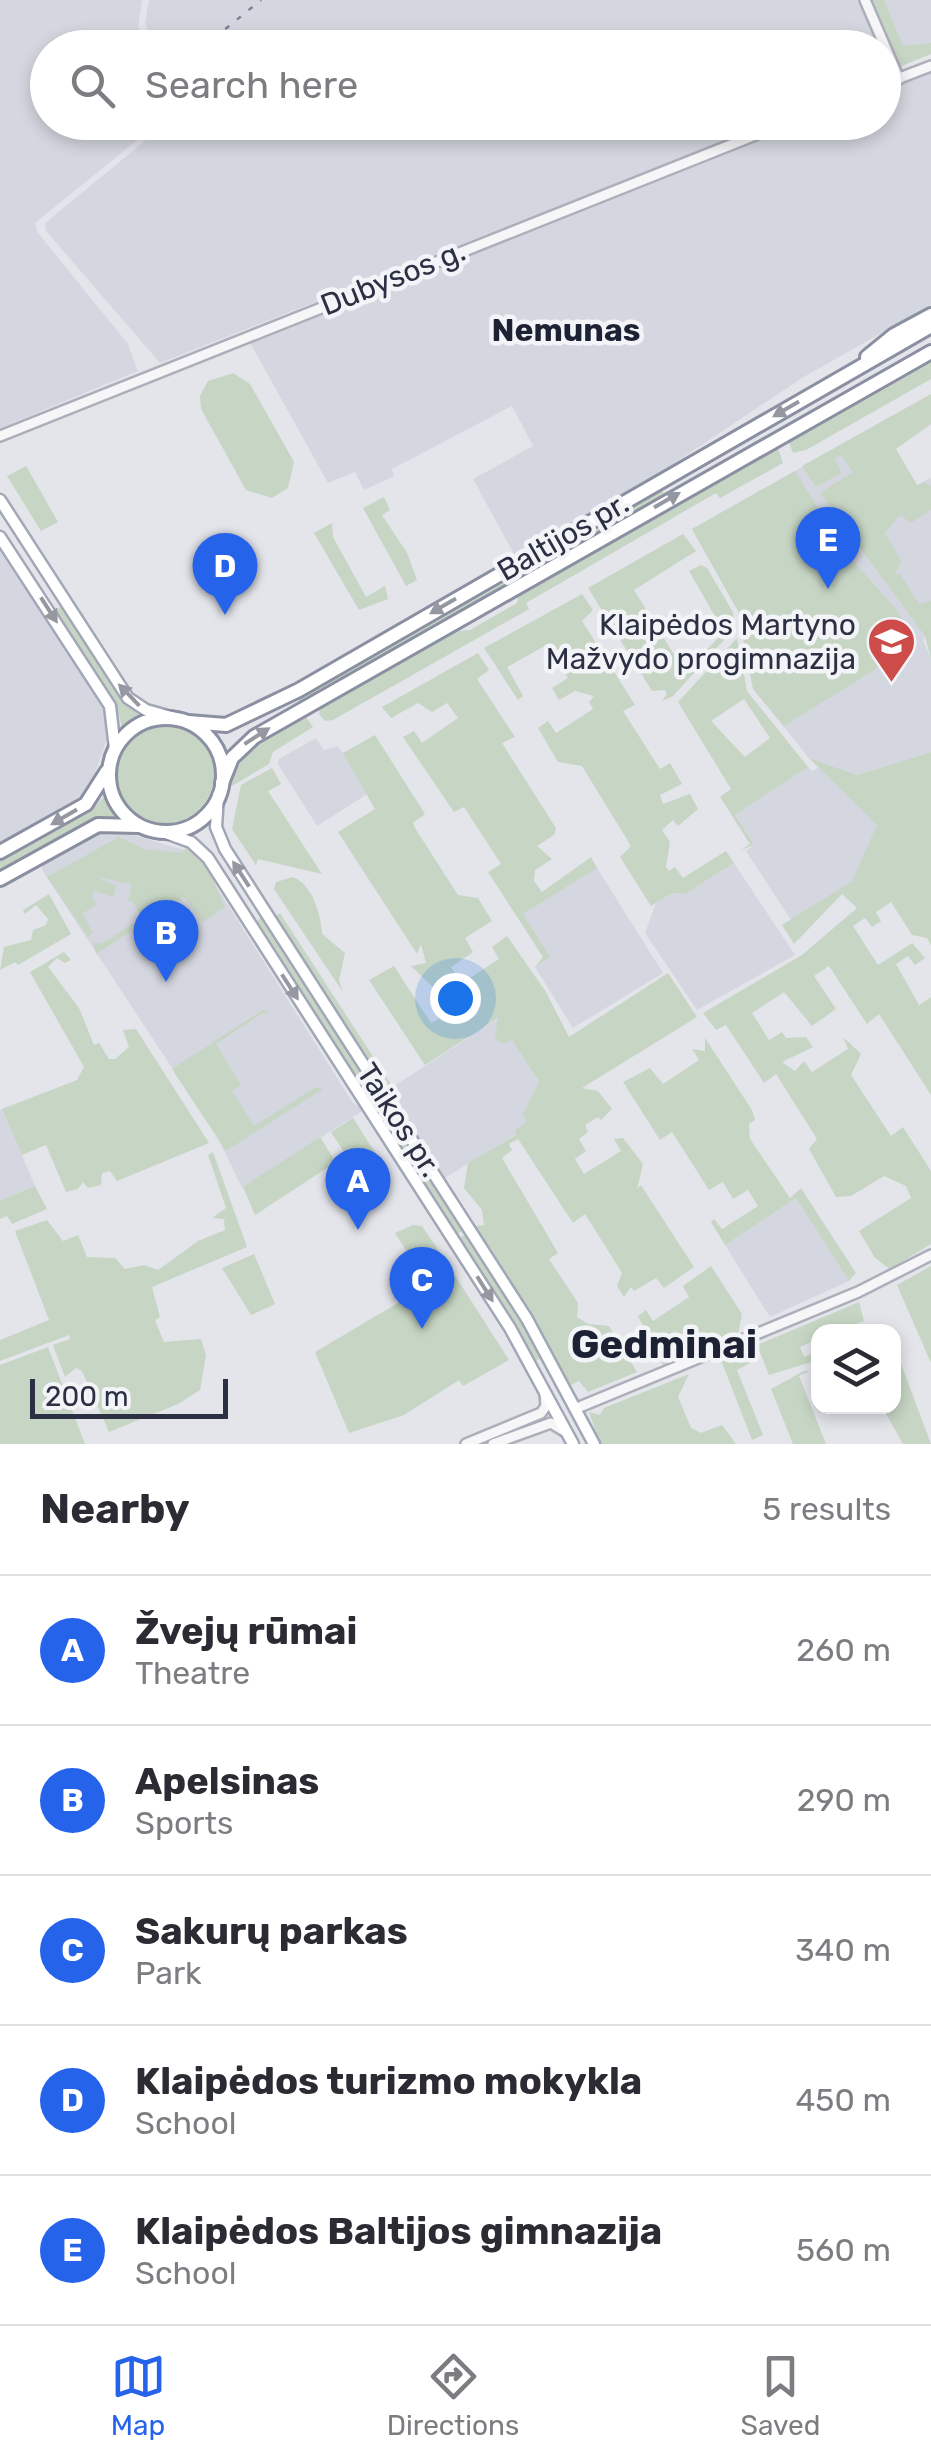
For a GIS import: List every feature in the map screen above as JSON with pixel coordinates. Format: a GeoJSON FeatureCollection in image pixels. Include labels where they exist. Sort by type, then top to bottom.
{"type":"FeatureCollection","features":[{"type":"Feature","properties":{"kind":"highway"},"geometry":{"type":"LineString","coordinates":[[854,370],[877,346],[931,314]]}},
{"type":"Feature","properties":{"kind":"highway","name":"Baltijos pr."},"geometry":{"type":"LineString","coordinates":[[181,720],[226,725],[299,690],[931,326]]}},
{"type":"Feature","properties":{"kind":"highway","name":"Baltijos pr."},"geometry":{"type":"LineString","coordinates":[[220,789],[232,758],[254,736],[931,349]]}},
{"type":"Feature","properties":{"kind":"highway"},"geometry":{"type":"LineString","coordinates":[[824,387],[832,393],[830,406]]}},
{"type":"Feature","properties":{"kind":"highway"},"geometry":{"type":"LineString","coordinates":[[730,442],[726,453],[740,458]]}},
{"type":"Feature","properties":{"kind":"highway"},"geometry":{"type":"LineString","coordinates":[[0,852],[86,804],[102,784],[115,748],[123,737],[146,721],[181,720],[216,750],[220,789],[192,825],[160,831],[98,826],[0,879]]}},
{"type":"Feature","properties":{"kind":"highway"},"geometry":{"type":"LineString","coordinates":[[110,764],[113,796],[126,814],[144,827]]}},
{"type":"Feature","properties":{"kind":"main road"},"geometry":{"type":"LineString","coordinates":[[0,500],[128,698],[146,710],[181,720]]}},
{"type":"Feature","properties":{"kind":"main road"},"geometry":{"type":"LineString","coordinates":[[0,537],[110,706],[115,748]]}},
{"type":"Feature","properties":{"kind":"main road","name":"Taikos pr."},"geometry":{"type":"LineString","coordinates":[[220,789],[216,827],[224,848],[554,1366],[593,1444]]}},
{"type":"Feature","properties":{"kind":"main road","name":"Taikos pr."},"geometry":{"type":"LineString","coordinates":[[160,831],[190,842],[208,858],[537,1374],[572,1440]]}},
{"type":"Feature","properties":{"kind":"main road"},"geometry":{"type":"LineString","coordinates":[[537,1374],[542,1363],[554,1366]]}},
{"type":"Feature","properties":{"kind":"street"},"geometry":{"type":"LineString","coordinates":[[865,0],[878,30]]}},
{"type":"Feature","properties":{"kind":"street"},"geometry":{"type":"LineString","coordinates":[[901,77],[931,66]]}},
{"type":"Feature","properties":{"kind":"street","name":"Dubysos g."},"geometry":{"type":"LineString","coordinates":[[0,436],[743,140]]}},
{"type":"Feature","properties":{"kind":"street"},"geometry":{"type":"LineString","coordinates":[[577,1408],[858,1292],[931,1255]]}},
{"type":"Feature","properties":{"kind":"street"},"geometry":{"type":"LineString","coordinates":[[466,1444],[541,1413],[546,1406],[544,1386]]}},
{"type":"Feature","properties":{"kind":"street"},"geometry":{"type":"LineString","coordinates":[[493,1444],[522,1439],[551,1423],[572,1440]]}},
{"type":"Feature","properties":{"kind":"shaded area"},"geometry":{"type":"Polygon","coordinates":[[[0,0],[142,0],[139,30],[30,30],[30,140],[137,140],[35,223],[38,233],[128,344],[138,371],[0,428],[0,0]]]}},
{"type":"Feature","properties":{"kind":"shaded area"},"geometry":{"type":"Polygon","coordinates":[[[149,0],[860,0],[872,30],[147,30],[149,0]]]}},
{"type":"Feature","properties":{"kind":"shaded area"},"geometry":{"type":"Polygon","coordinates":[[[871,0],[931,0],[931,49],[901,60],[901,30],[884,30],[871,0]]]}},
{"type":"Feature","properties":{"kind":"shaded area"},"geometry":{"type":"Polygon","coordinates":[[[931,71],[931,305],[802,378],[655,476],[515,556],[473,479],[533,446],[512,406],[392,469],[394,476],[364,490],[355,472],[328,483],[248,339],[757,140],[901,140],[901,83],[931,71]]]}},
{"type":"Feature","properties":{"kind":"shaded area"},"geometry":{"type":"Polygon","coordinates":[[[146,140],[726,140],[160,363],[46,231],[45,223],[146,140]]]}},
{"type":"Feature","properties":{"kind":"shaded area"},"geometry":{"type":"Polygon","coordinates":[[[878,424],[917,485],[931,478],[931,631],[923,640],[931,659],[931,752],[857,775],[809,758],[753,689],[738,611],[692,529],[878,424]]]}},
{"type":"Feature","properties":{"kind":"shaded area"},"geometry":{"type":"Polygon","coordinates":[[[0,552],[92,688],[104,709],[108,736],[87,796],[0,844],[0,552]]]}},
{"type":"Feature","properties":{"kind":"shaded area"},"geometry":{"type":"Polygon","coordinates":[[[316,738],[324,750],[338,746],[369,793],[317,826],[278,764],[279,759],[316,738]]]}},
{"type":"Feature","properties":{"kind":"shaded area"},"geometry":{"type":"Polygon","coordinates":[[[808,767],[812,771],[819,767],[878,825],[852,881],[791,920],[746,851],[754,845],[735,815],[808,767]]]}},
{"type":"Feature","properties":{"kind":"shaded area"},"geometry":{"type":"Polygon","coordinates":[[[116,830],[195,853],[353,1103],[364,1110],[242,1188],[218,1138],[42,870],[43,863],[95,834],[116,830]]]}},
{"type":"Feature","properties":{"kind":"shaded area"},"geometry":{"type":"Polygon","coordinates":[[[734,863],[795,955],[697,1010],[645,933],[656,903],[672,893],[685,894],[734,863]]]}},
{"type":"Feature","properties":{"kind":"shaded area"},"geometry":{"type":"Polygon","coordinates":[[[597,868],[663,973],[573,1028],[535,967],[549,958],[522,914],[597,868]]]}},
{"type":"Feature","properties":{"kind":"shaded area"},"geometry":{"type":"Polygon","coordinates":[[[499,1018],[539,1083],[528,1122],[516,1134],[445,1178],[388,1090],[499,1018]]]}},
{"type":"Feature","properties":{"kind":"shaded area"},"geometry":{"type":"Polygon","coordinates":[[[0,1110],[35,1186],[0,1200],[0,1110]]]}},
{"type":"Feature","properties":{"kind":"shaded area"},"geometry":{"type":"Polygon","coordinates":[[[796,1198],[849,1281],[770,1317],[725,1245],[796,1198]]]}},
{"type":"Feature","properties":{"kind":"green space"},"geometry":{"type":"Polygon","coordinates":[[[868,0],[884,0],[896,30],[882,30],[868,0]]]}},
{"type":"Feature","properties":{"kind":"green space"},"geometry":{"type":"Polygon","coordinates":[[[901,41],[903,46],[931,43],[931,54],[901,66],[901,41]]]}},
{"type":"Feature","properties":{"kind":"green space"},"geometry":{"type":"Polygon","coordinates":[[[931,358],[931,379],[806,450],[793,453],[788,440],[931,358]]]}},
{"type":"Feature","properties":{"kind":"green space"},"geometry":{"type":"Polygon","coordinates":[[[233,373],[250,384],[294,462],[288,488],[272,498],[246,490],[201,409],[200,396],[208,381],[233,373]]]}},
{"type":"Feature","properties":{"kind":"green space"},"geometry":{"type":"Polygon","coordinates":[[[931,394],[931,424],[896,449],[917,485],[925,482],[931,486],[931,510],[911,523],[900,515],[885,533],[901,561],[895,574],[900,574],[919,604],[931,601],[931,659],[925,636],[820,493],[853,472],[841,455],[835,458],[841,473],[816,487],[802,466],[931,394]]]}},
{"type":"Feature","properties":{"kind":"green space"},"geometry":{"type":"Polygon","coordinates":[[[777,446],[783,463],[720,498],[716,493],[526,603],[529,609],[333,720],[325,721],[319,714],[320,706],[453,631],[470,630],[517,603],[519,592],[777,446]]]}},
{"type":"Feature","properties":{"kind":"green space"},"geometry":{"type":"Polygon","coordinates":[[[26,466],[58,522],[41,531],[7,476],[26,466]]]}},
{"type":"Feature","properties":{"kind":"green space"},"geometry":{"type":"Polygon","coordinates":[[[795,471],[846,553],[897,610],[915,645],[784,726],[753,689],[738,611],[692,529],[795,471]]]}},
{"type":"Feature","properties":{"kind":"green space"},"geometry":{"type":"Polygon","coordinates":[[[659,486],[665,495],[301,704],[295,694],[659,486]]]}},
{"type":"Feature","properties":{"kind":"green space"},"geometry":{"type":"Polygon","coordinates":[[[384,497],[390,510],[382,515],[407,553],[417,580],[406,586],[363,508],[384,497]]]}},
{"type":"Feature","properties":{"kind":"green space"},"geometry":{"type":"Polygon","coordinates":[[[332,523],[333,537],[366,597],[385,586],[388,599],[359,610],[314,533],[332,523]]]}},
{"type":"Feature","properties":{"kind":"green space"},"geometry":{"type":"Polygon","coordinates":[[[683,534],[696,551],[634,590],[685,672],[724,632],[689,571],[701,565],[707,568],[733,612],[735,628],[673,696],[662,701],[665,690],[652,691],[588,588],[683,534]]]}},
{"type":"Feature","properties":{"kind":"green space"},"geometry":{"type":"Polygon","coordinates":[[[582,594],[593,610],[582,621],[635,705],[623,711],[660,769],[670,763],[682,784],[660,795],[663,804],[690,794],[698,809],[678,826],[673,820],[662,830],[670,842],[666,867],[669,871],[675,867],[683,878],[726,851],[734,863],[685,894],[672,893],[651,906],[620,857],[631,846],[582,766],[558,762],[538,728],[548,721],[556,733],[593,709],[589,702],[594,696],[575,691],[559,700],[552,688],[568,678],[548,644],[507,667],[523,696],[518,700],[484,648],[582,594]]]}},
{"type":"Feature","properties":{"kind":"green space"},"geometry":{"type":"Polygon","coordinates":[[[62,606],[124,701],[140,716],[122,728],[117,707],[55,610],[62,606]]]}},
{"type":"Feature","properties":{"kind":"green space"},"geometry":{"type":"Polygon","coordinates":[[[737,638],[747,691],[808,767],[735,815],[754,845],[741,850],[750,844],[720,797],[731,789],[678,702],[737,638]],[[744,699],[711,721],[745,757],[770,738],[744,699]]]}},
{"type":"Feature","properties":{"kind":"green space"},"geometry":{"type":"Polygon","coordinates":[[[478,653],[489,670],[477,679],[515,737],[502,743],[556,828],[554,835],[537,846],[552,859],[535,870],[534,881],[542,892],[591,857],[597,868],[523,914],[550,957],[535,967],[543,957],[488,872],[501,864],[464,807],[454,812],[403,737],[414,731],[422,743],[458,718],[447,703],[432,712],[418,703],[391,718],[382,707],[478,653]]]}},
{"type":"Feature","properties":{"kind":"green space"},"geometry":{"type":"Polygon","coordinates":[[[306,717],[313,727],[273,752],[269,764],[230,787],[234,774],[258,742],[281,726],[306,717]]]}},
{"type":"Feature","properties":{"kind":"green space"},"geometry":{"type":"Polygon","coordinates":[[[165,725],[184,729],[200,739],[210,755],[214,774],[210,793],[200,809],[184,819],[165,823],[146,819],[130,809],[120,793],[116,774],[120,755],[130,739],[146,729],[165,725]]]}},
{"type":"Feature","properties":{"kind":"green space"},"geometry":{"type":"Polygon","coordinates":[[[375,735],[425,814],[413,823],[415,828],[458,895],[478,898],[492,921],[465,938],[473,952],[451,967],[462,983],[499,959],[492,947],[507,936],[546,992],[569,1037],[668,973],[697,1017],[582,1088],[598,1091],[612,1109],[601,1120],[598,1117],[585,1125],[588,1132],[579,1139],[586,1151],[575,1159],[584,1174],[621,1151],[614,1139],[623,1138],[643,1164],[637,1189],[641,1185],[694,1267],[664,1288],[656,1278],[634,1291],[631,1287],[624,1297],[617,1286],[622,1273],[585,1214],[573,1223],[518,1139],[509,1144],[512,1150],[502,1158],[558,1253],[549,1259],[578,1303],[577,1317],[588,1324],[609,1326],[637,1372],[588,1392],[579,1381],[571,1385],[475,1226],[484,1225],[482,1210],[464,1188],[468,1163],[516,1135],[515,1130],[527,1122],[523,1114],[539,1082],[512,1040],[504,1044],[495,1038],[498,1018],[425,1065],[369,980],[394,966],[431,1023],[441,1018],[433,987],[411,966],[426,963],[421,944],[417,954],[338,832],[375,809],[343,753],[375,735]]]}},
{"type":"Feature","properties":{"kind":"green space"},"geometry":{"type":"Polygon","coordinates":[[[931,752],[931,945],[927,938],[912,935],[891,902],[876,912],[881,921],[872,927],[865,918],[853,926],[878,965],[912,943],[925,958],[915,965],[908,956],[896,964],[919,1005],[931,997],[931,1095],[879,1014],[867,1024],[829,966],[814,976],[836,1009],[812,1026],[784,992],[752,1013],[769,1040],[782,1032],[786,1038],[806,1037],[813,1047],[782,1062],[795,1071],[804,1061],[812,1072],[848,1049],[843,1037],[861,1054],[851,1075],[891,1136],[903,1127],[931,1171],[931,1244],[890,1269],[875,1258],[859,1231],[911,1198],[906,1186],[884,1176],[851,1196],[836,1197],[809,1149],[817,1139],[776,1074],[764,1083],[726,1025],[716,1030],[703,1013],[802,955],[857,908],[842,894],[794,944],[782,925],[852,881],[877,825],[809,758],[857,775],[931,752]]]}},
{"type":"Feature","properties":{"kind":"green space"},"geometry":{"type":"Polygon","coordinates":[[[272,768],[281,784],[268,791],[322,874],[258,859],[256,865],[232,829],[241,785],[272,768]]]}},
{"type":"Feature","properties":{"kind":"green space"},"geometry":{"type":"Polygon","coordinates":[[[105,796],[116,816],[91,823],[0,873],[0,860],[91,810],[105,796]]]}},
{"type":"Feature","properties":{"kind":"green space"},"geometry":{"type":"Polygon","coordinates":[[[119,837],[144,849],[182,853],[186,847],[209,870],[225,907],[203,922],[184,897],[96,954],[93,942],[101,944],[142,918],[133,902],[128,901],[132,884],[97,877],[116,886],[113,897],[94,891],[92,897],[97,904],[82,914],[93,933],[88,937],[47,877],[119,837]]]}},
{"type":"Feature","properties":{"kind":"green space"},"geometry":{"type":"Polygon","coordinates":[[[293,877],[311,894],[322,934],[345,953],[339,980],[343,992],[274,889],[276,882],[293,877]]]}},
{"type":"Feature","properties":{"kind":"green space"},"geometry":{"type":"Polygon","coordinates":[[[49,894],[71,934],[18,965],[15,962],[0,970],[4,947],[31,940],[33,930],[46,925],[48,919],[36,905],[25,914],[23,910],[49,894]]]}},
{"type":"Feature","properties":{"kind":"green space"},"geometry":{"type":"Polygon","coordinates":[[[280,913],[394,1089],[388,1090],[276,916],[280,913]]]}},
{"type":"Feature","properties":{"kind":"green space"},"geometry":{"type":"Polygon","coordinates":[[[262,916],[382,1103],[375,1108],[257,922],[262,916]]]}},
{"type":"Feature","properties":{"kind":"green space"},"geometry":{"type":"Polygon","coordinates":[[[64,952],[71,960],[65,963],[57,958],[48,967],[79,1008],[94,1045],[99,1043],[109,1059],[115,1059],[129,1047],[123,1030],[136,1029],[209,1143],[117,1181],[110,1171],[102,1173],[101,1185],[88,1188],[83,1182],[78,1189],[66,1192],[46,1145],[22,1155],[2,1109],[77,1080],[84,1067],[30,972],[64,952]]]}},
{"type":"Feature","properties":{"kind":"green space"},"geometry":{"type":"Polygon","coordinates":[[[264,1009],[269,1015],[263,1013],[216,1044],[241,1085],[232,1091],[254,1126],[316,1087],[323,1089],[226,1151],[172,1069],[264,1009]]]}},
{"type":"Feature","properties":{"kind":"green space"},"geometry":{"type":"Polygon","coordinates":[[[705,1038],[752,1110],[755,1120],[749,1124],[750,1139],[790,1198],[801,1188],[856,1273],[849,1281],[796,1198],[725,1245],[711,1222],[714,1219],[722,1229],[758,1206],[748,1190],[733,1199],[723,1182],[709,1190],[672,1132],[660,1140],[623,1082],[650,1068],[663,1084],[699,1060],[692,1049],[705,1051],[705,1038]]]}},
{"type":"Feature","properties":{"kind":"green space"},"geometry":{"type":"Polygon","coordinates":[[[385,1108],[464,1230],[457,1234],[378,1113],[385,1108]]]}},
{"type":"Feature","properties":{"kind":"green space"},"geometry":{"type":"Polygon","coordinates":[[[353,1118],[390,1176],[388,1187],[373,1197],[331,1132],[353,1118]]]}},
{"type":"Feature","properties":{"kind":"green space"},"geometry":{"type":"Polygon","coordinates":[[[320,1137],[336,1162],[255,1215],[243,1187],[320,1137]]]}},
{"type":"Feature","properties":{"kind":"green space"},"geometry":{"type":"Polygon","coordinates":[[[213,1152],[247,1247],[152,1287],[160,1317],[155,1320],[164,1342],[201,1339],[206,1355],[200,1390],[178,1404],[109,1432],[82,1371],[76,1368],[65,1377],[53,1345],[70,1339],[69,1335],[0,1361],[0,1340],[49,1320],[15,1231],[47,1220],[63,1241],[78,1235],[87,1257],[115,1258],[125,1269],[144,1265],[158,1270],[198,1241],[225,1230],[224,1219],[212,1218],[226,1208],[208,1155],[213,1152]]]}},
{"type":"Feature","properties":{"kind":"green space"},"geometry":{"type":"Polygon","coordinates":[[[35,1186],[47,1209],[12,1224],[7,1216],[0,1219],[0,1200],[35,1186]]]}},
{"type":"Feature","properties":{"kind":"green space"},"geometry":{"type":"Polygon","coordinates":[[[413,1225],[422,1226],[447,1263],[424,1278],[395,1233],[413,1225]]]}},
{"type":"Feature","properties":{"kind":"green space"},"geometry":{"type":"Polygon","coordinates":[[[466,1234],[543,1357],[536,1361],[459,1238],[466,1234]]]}},
{"type":"Feature","properties":{"kind":"green space"},"geometry":{"type":"Polygon","coordinates":[[[254,1254],[275,1304],[251,1315],[222,1268],[254,1254]]]}},
{"type":"Feature","properties":{"kind":"green space"},"geometry":{"type":"Polygon","coordinates":[[[711,1266],[742,1314],[738,1335],[663,1365],[638,1316],[646,1310],[653,1321],[689,1297],[683,1286],[711,1266]]]}},
{"type":"Feature","properties":{"kind":"green space"},"geometry":{"type":"Polygon","coordinates":[[[931,1266],[931,1363],[897,1285],[931,1266]]]}},
{"type":"Feature","properties":{"kind":"green space"},"geometry":{"type":"Polygon","coordinates":[[[452,1271],[509,1360],[463,1386],[459,1380],[404,1415],[349,1433],[315,1352],[452,1271]]]}},
{"type":"Feature","properties":{"kind":"green space"},"geometry":{"type":"Polygon","coordinates":[[[859,1302],[864,1321],[811,1324],[811,1342],[800,1347],[804,1357],[811,1354],[811,1362],[769,1375],[757,1345],[859,1302]]]}},
{"type":"Feature","properties":{"kind":"green space"},"geometry":{"type":"Polygon","coordinates":[[[48,1347],[85,1444],[0,1444],[0,1365],[48,1347]]]}},
{"type":"Feature","properties":{"kind":"green space"},"geometry":{"type":"Polygon","coordinates":[[[747,1350],[752,1362],[737,1370],[763,1435],[752,1440],[721,1360],[747,1350]]]}},
{"type":"Feature","properties":{"kind":"green space"},"geometry":{"type":"Polygon","coordinates":[[[901,1364],[931,1444],[903,1444],[886,1414],[901,1414],[901,1364]]]}},
{"type":"Feature","properties":{"kind":"green space"},"geometry":{"type":"Polygon","coordinates":[[[804,1371],[810,1371],[799,1376],[826,1444],[793,1444],[771,1389],[804,1371]]]}},
{"type":"Feature","properties":{"kind":"green space"},"geometry":{"type":"Polygon","coordinates":[[[689,1374],[678,1397],[691,1428],[701,1433],[722,1425],[736,1444],[600,1444],[589,1412],[600,1415],[604,1408],[689,1374]]]}},
{"type":"Feature","properties":{"kind":"railway"},"geometry":{"type":"LineString","coordinates":[[224,30],[261,0]]}},
{"type":"Feature","properties":{"kind":"place","name":"Klaipėdos Baltijos gimnazija"},"geometry":{"type":"Point","coordinates":[828,589]}},
{"type":"Feature","properties":{"kind":"place","name":"Klaipėdos turizmo mokykla"},"geometry":{"type":"Point","coordinates":[225,615]}},
{"type":"Feature","properties":{"kind":"place","name":"Klaipėdos Martyno Mažvydo progimnazija"},"geometry":{"type":"Point","coordinates":[891,684]}},
{"type":"Feature","properties":{"kind":"place","name":"Apelsinas"},"geometry":{"type":"Point","coordinates":[166,982]}},
{"type":"Feature","properties":{"kind":"place","name":"Žvejų rūmai"},"geometry":{"type":"Point","coordinates":[358,1230]}},
{"type":"Feature","properties":{"kind":"place","name":"Sakurų parkas"},"geometry":{"type":"Point","coordinates":[422,1329]}},
{"type":"Feature","properties":{"kind":"district","name":"Nemunas"},"geometry":{"type":"Point","coordinates":[566,330]}},
{"type":"Feature","properties":{"kind":"district","name":"Gedminai"},"geometry":{"type":"Point","coordinates":[664,1344]}}]}
